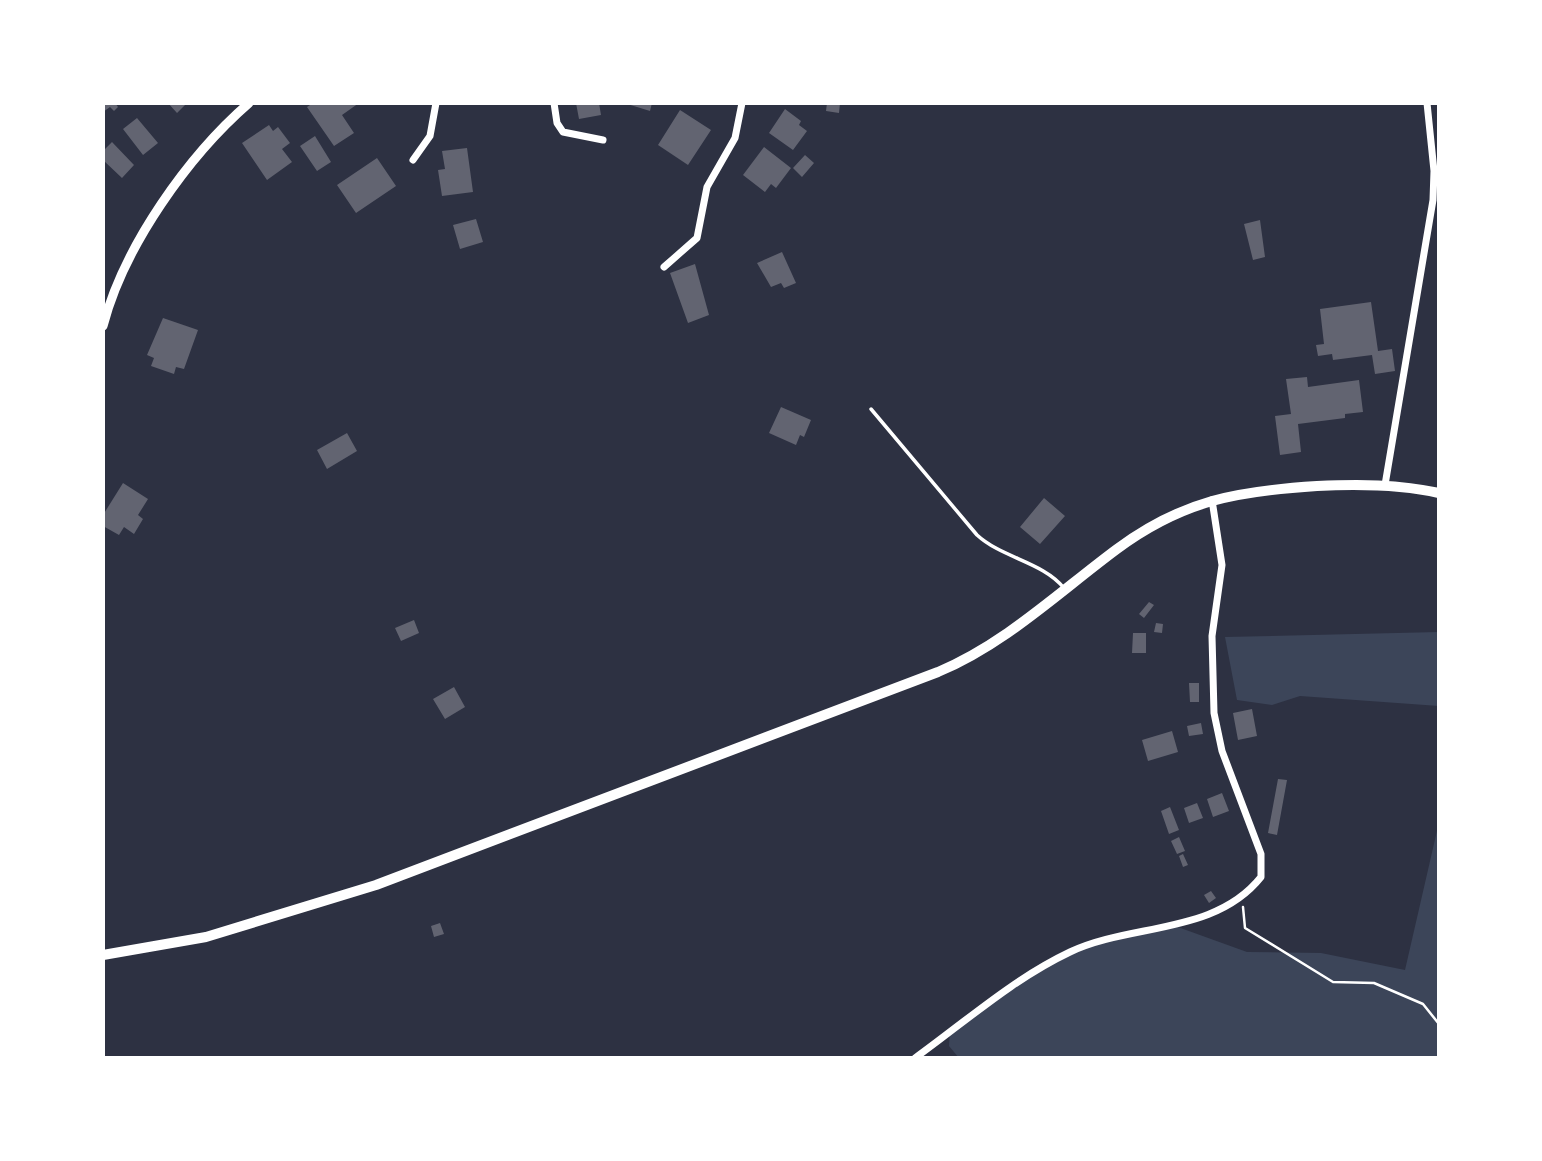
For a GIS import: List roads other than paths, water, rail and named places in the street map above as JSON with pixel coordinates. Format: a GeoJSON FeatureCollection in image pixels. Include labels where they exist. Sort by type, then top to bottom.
{"type":"FeatureCollection","features":[{"type":"Feature","properties":{"kind":"main road"},"geometry":{"type":"LineString","coordinates":[[103,955],[206,937],[376,885],[885,692],[975,654],[1149,528],[1212,500],[1256,490],[1385,485],[1439,493]]}},
{"type":"Feature","properties":{"kind":"street"},"geometry":{"type":"LineString","coordinates":[[103,326],[120,281],[172,191],[211,141],[249,103]]}},
{"type":"Feature","properties":{"kind":"street"},"geometry":{"type":"LineString","coordinates":[[413,160],[430,136],[436,103]]}},
{"type":"Feature","properties":{"kind":"street"},"geometry":{"type":"LineString","coordinates":[[554,103],[557,123],[563,132],[603,140]]}},
{"type":"Feature","properties":{"kind":"street"},"geometry":{"type":"LineString","coordinates":[[664,267],[697,238],[707,187],[735,138],[742,103]]}},
{"type":"Feature","properties":{"kind":"street"},"geometry":{"type":"LineString","coordinates":[[1385,485],[1433,192],[1427,103]]}},
{"type":"Feature","properties":{"kind":"street"},"geometry":{"type":"LineString","coordinates":[[915,1058],[1007,990],[1067,954],[1142,931],[1199,919],[1242,893],[1259,879],[1263,864],[1222,751],[1215,723],[1212,636],[1222,565],[1212,500]]}},
{"type":"Feature","properties":{"kind":"lane"},"geometry":{"type":"LineString","coordinates":[[871,409],[981,538],[1052,577],[1065,590]]}}]}
